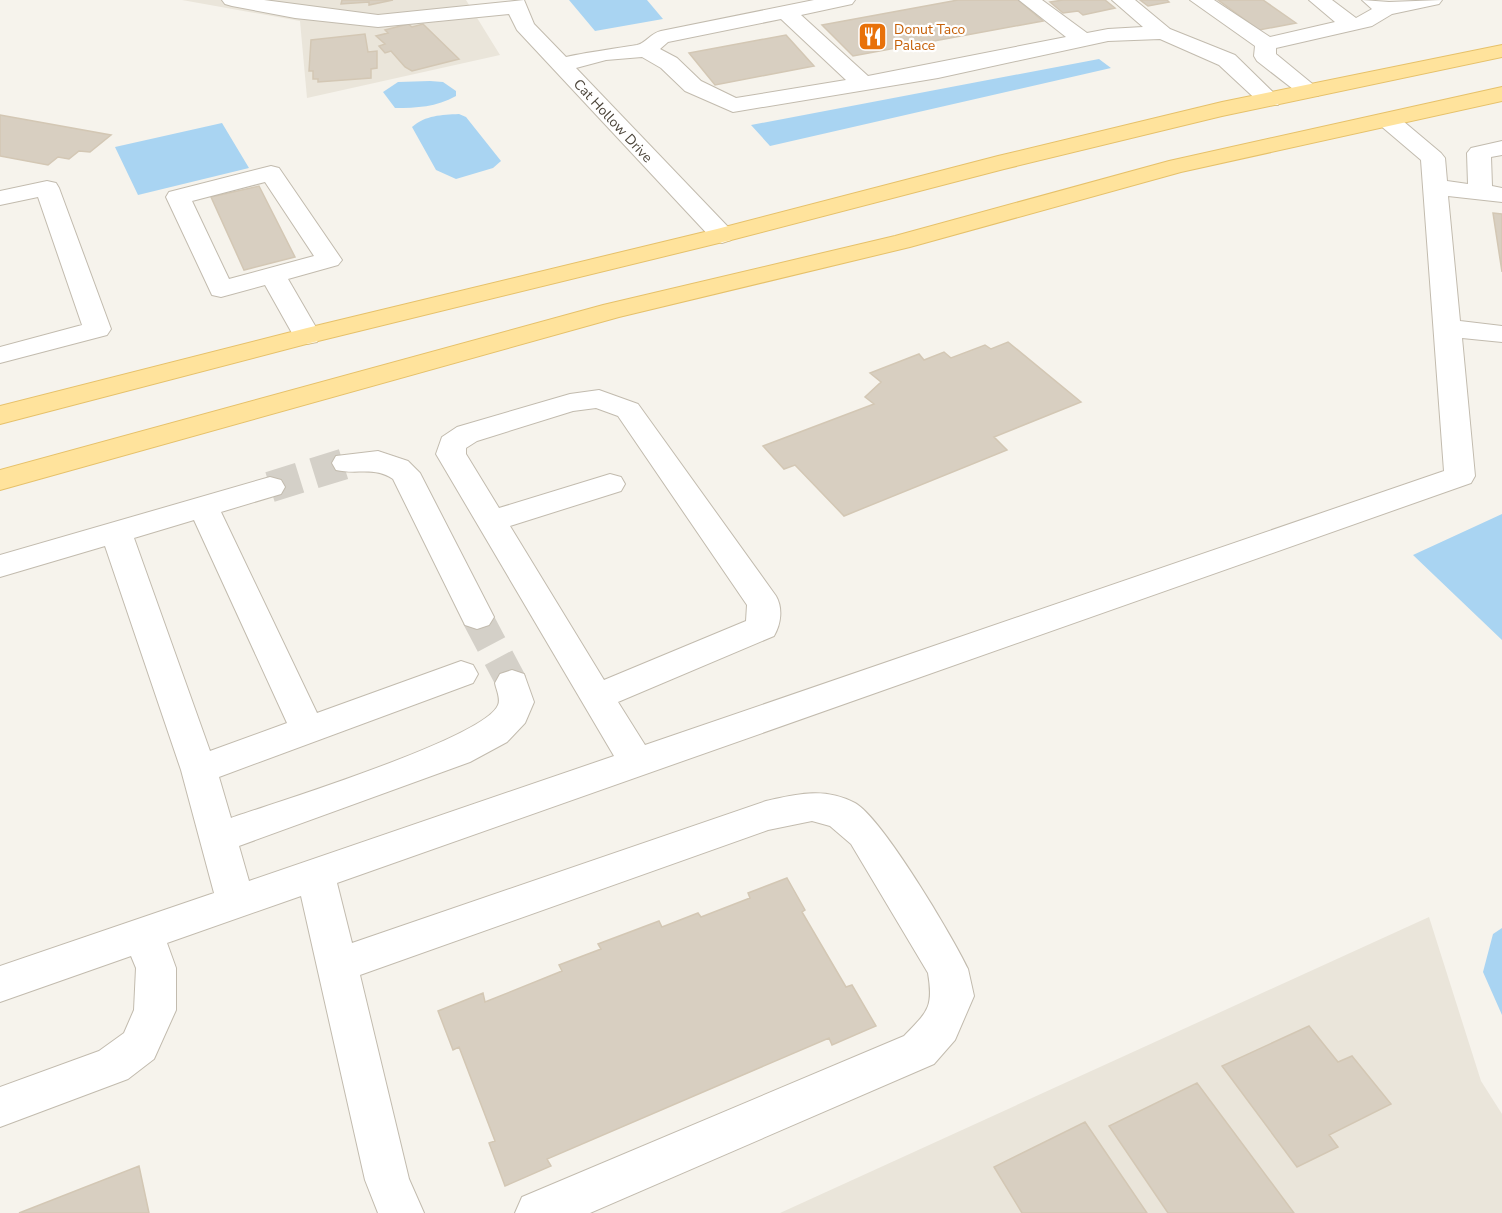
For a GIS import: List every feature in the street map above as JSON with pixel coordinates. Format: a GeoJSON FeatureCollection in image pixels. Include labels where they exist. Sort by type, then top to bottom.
{"type":"FeatureCollection","features":[{"type":"Feature","properties":{"kind":"main road"},"geometry":{"type":"LineString","coordinates":[[0,415],[307,336],[722,236],[998,163],[1270,100],[1502,51]]}},
{"type":"Feature","properties":{"kind":"main road"},"geometry":{"type":"LineString","coordinates":[[1389,121],[1378,114],[1374,103],[1376,92],[1421,69]]}},
{"type":"Feature","properties":{"kind":"main road"},"geometry":{"type":"LineString","coordinates":[[1177,166],[1303,107],[1311,98],[1310,92]]}},
{"type":"Feature","properties":{"kind":"main road"},"geometry":{"type":"LineString","coordinates":[[0,480],[612,310],[901,242],[1177,166],[1389,121],[1502,94]]}},
{"type":"Feature","properties":{"kind":"street"},"geometry":{"type":"LineString","coordinates":[[232,0],[313,7],[378,21],[515,3]]}},
{"type":"Feature","properties":{"kind":"street"},"geometry":{"type":"LineString","coordinates":[[646,50],[661,37],[845,0]]}},
{"type":"Feature","properties":{"kind":"street"},"geometry":{"type":"LineString","coordinates":[[1029,0],[1083,40]]}},
{"type":"Feature","properties":{"kind":"street"},"geometry":{"type":"LineString","coordinates":[[1122,0],[1163,33],[1227,60],[1270,100]]}},
{"type":"Feature","properties":{"kind":"street"},"geometry":{"type":"LineString","coordinates":[[1200,0],[1265,50],[1310,92]]}},
{"type":"Feature","properties":{"kind":"street"},"geometry":{"type":"LineString","coordinates":[[1319,0],[1352,25]]}},
{"type":"Feature","properties":{"kind":"street"},"geometry":{"type":"LineString","coordinates":[[1227,60],[1365,22],[1379,4],[1432,0]]}},
{"type":"Feature","properties":{"kind":"street","name":"Cat Hollow Drive"},"geometry":{"type":"LineString","coordinates":[[515,3],[524,26],[722,236]]}},
{"type":"Feature","properties":{"kind":"street"},"geometry":{"type":"LineString","coordinates":[[786,12],[863,83]]}},
{"type":"Feature","properties":{"kind":"street"},"geometry":{"type":"LineString","coordinates":[[561,66],[606,54],[646,50],[669,63],[693,86],[733,105],[938,70],[1108,35],[1163,33]]}},
{"type":"Feature","properties":{"kind":"street"},"geometry":{"type":"LineString","coordinates":[[0,984],[1460,476],[1433,158],[1389,121]]}},
{"type":"Feature","properties":{"kind":"street"},"geometry":{"type":"LineString","coordinates":[[1436,187],[1491,194],[1479,153],[1502,148]]}},
{"type":"Feature","properties":{"kind":"street"},"geometry":{"type":"LineString","coordinates":[[271,173],[329,260],[273,275],[221,289],[178,197],[271,173]]}},
{"type":"Feature","properties":{"kind":"street"},"geometry":{"type":"LineString","coordinates":[[0,198],[47,188],[97,329],[0,355]]}},
{"type":"Feature","properties":{"kind":"street"},"geometry":{"type":"LineString","coordinates":[[273,275],[307,336]]}},
{"type":"Feature","properties":{"kind":"street"},"geometry":{"type":"LineString","coordinates":[[1448,328],[1502,334]]}},
{"type":"Feature","properties":{"kind":"street"},"geometry":{"type":"LineString","coordinates":[[598,696],[710,652],[762,628],[764,604],[628,410],[599,399],[570,403],[467,434],[453,444],[451,454],[636,762]]}},
{"type":"Feature","properties":{"kind":"street"},"geometry":{"type":"LineString","coordinates":[[347,464],[374,460],[390,462],[405,473],[477,617]]}},
{"type":"Feature","properties":{"kind":"street"},"geometry":{"type":"LineString","coordinates":[[491,521],[610,484]]}},
{"type":"Feature","properties":{"kind":"street"},"geometry":{"type":"LineString","coordinates":[[0,566],[270,487]]}},
{"type":"Feature","properties":{"kind":"street"},"geometry":{"type":"LineString","coordinates":[[203,506],[308,730]]}},
{"type":"Feature","properties":{"kind":"street"},"geometry":{"type":"LineString","coordinates":[[116,532],[199,770],[236,902]]}},
{"type":"Feature","properties":{"kind":"street"},"geometry":{"type":"LineString","coordinates":[[199,770],[461,674]]}},
{"type":"Feature","properties":{"kind":"street"},"geometry":{"type":"LineString","coordinates":[[218,838],[456,752],[495,732],[513,714],[517,702],[512,683]]}},
{"type":"Feature","properties":{"kind":"street"},"geometry":{"type":"LineString","coordinates":[[338,965],[766,816],[812,806],[842,814],[864,833],[948,969],[953,996],[940,1027],[919,1050],[538,1213]]}},
{"type":"Feature","properties":{"kind":"street"},"geometry":{"type":"LineString","coordinates":[[316,874],[387,1180],[400,1213]]}},
{"type":"Feature","properties":{"kind":"street"},"geometry":{"type":"LineString","coordinates":[[0,1107],[113,1065],[139,1046],[155,1010],[156,968],[144,934]]}},
{"type":"Feature","properties":{"kind":"shaded area"},"geometry":{"type":"Polygon","coordinates":[[[182,0],[466,0],[500,55],[307,98],[300,21],[182,0]]]}},
{"type":"Feature","properties":{"kind":"shaded area"},"geometry":{"type":"Polygon","coordinates":[[[1429,917],[1481,1081],[1502,1114],[1502,1213],[780,1213],[1429,917]]]}},
{"type":"Feature","properties":{"kind":"water"},"geometry":{"type":"Polygon","coordinates":[[[569,0],[647,0],[663,19],[595,31],[569,0]]]}},
{"type":"Feature","properties":{"kind":"water"},"geometry":{"type":"Polygon","coordinates":[[[1099,59],[1111,68],[770,146],[751,125],[1099,59]]]}},
{"type":"Feature","properties":{"kind":"water"},"geometry":{"type":"Polygon","coordinates":[[[398,82],[443,82],[456,91],[456,96],[441,103],[426,106],[395,108],[383,92],[398,82]]]}},
{"type":"Feature","properties":{"kind":"water"},"geometry":{"type":"Polygon","coordinates":[[[459,114],[466,117],[501,161],[493,168],[456,179],[436,170],[412,127],[428,118],[459,114]]]}},
{"type":"Feature","properties":{"kind":"water"},"geometry":{"type":"Polygon","coordinates":[[[222,123],[249,168],[138,195],[115,147],[222,123]]]}},
{"type":"Feature","properties":{"kind":"water"},"geometry":{"type":"Polygon","coordinates":[[[1502,514],[1502,640],[1413,555],[1502,514]]]}},
{"type":"Feature","properties":{"kind":"water"},"geometry":{"type":"Polygon","coordinates":[[[1502,928],[1502,1015],[1483,972],[1493,934],[1502,928]]]}},
{"type":"Feature","properties":{"kind":"building"},"geometry":{"type":"Polygon","coordinates":[[[342,0],[393,0],[369,5],[369,2],[341,4],[342,0]]]}},
{"type":"Feature","properties":{"kind":"building"},"geometry":{"type":"Polygon","coordinates":[[[958,0],[1018,0],[1043,21],[853,56],[822,25],[958,0]]]}},
{"type":"Feature","properties":{"kind":"building"},"geometry":{"type":"Polygon","coordinates":[[[1105,0],[1115,8],[1083,15],[1078,11],[1063,13],[1050,2],[1105,0]]]}},
{"type":"Feature","properties":{"kind":"building"},"geometry":{"type":"Polygon","coordinates":[[[1140,0],[1167,0],[1169,2],[1148,6],[1140,0]]]}},
{"type":"Feature","properties":{"kind":"building"},"geometry":{"type":"Polygon","coordinates":[[[1218,0],[1263,0],[1296,23],[1259,30],[1218,0]]]}},
{"type":"Feature","properties":{"kind":"building"},"geometry":{"type":"Polygon","coordinates":[[[408,24],[412,27],[423,24],[459,59],[412,71],[405,67],[391,51],[385,53],[379,46],[385,44],[376,36],[388,33],[385,30],[408,24]]]}},
{"type":"Feature","properties":{"kind":"building"},"geometry":{"type":"Polygon","coordinates":[[[365,34],[368,52],[377,51],[377,68],[371,69],[371,78],[318,82],[318,79],[313,79],[313,71],[309,71],[311,40],[365,34]]]}},
{"type":"Feature","properties":{"kind":"building"},"geometry":{"type":"Polygon","coordinates":[[[786,35],[814,66],[715,85],[689,53],[786,35]]]}},
{"type":"Feature","properties":{"kind":"building"},"geometry":{"type":"Polygon","coordinates":[[[0,115],[111,135],[90,152],[79,151],[69,159],[58,157],[48,165],[0,156],[0,115]]]}},
{"type":"Feature","properties":{"kind":"building"},"geometry":{"type":"Polygon","coordinates":[[[259,186],[295,257],[244,270],[211,197],[259,186]]]}},
{"type":"Feature","properties":{"kind":"building"},"geometry":{"type":"Polygon","coordinates":[[[1493,213],[1502,214],[1502,272],[1493,213]]]}},
{"type":"Feature","properties":{"kind":"building"},"geometry":{"type":"Polygon","coordinates":[[[1008,342],[1081,402],[994,437],[1007,450],[844,516],[795,465],[784,469],[763,446],[874,404],[865,397],[881,382],[870,373],[919,354],[924,360],[944,352],[951,358],[985,345],[991,349],[1008,342]]]}},
{"type":"Feature","properties":{"kind":"building"},"geometry":{"type":"Polygon","coordinates":[[[787,878],[805,910],[802,912],[846,987],[852,985],[876,1026],[832,1045],[829,1038],[547,1159],[551,1166],[505,1186],[489,1143],[495,1141],[459,1047],[453,1050],[438,1011],[483,993],[485,1002],[562,971],[559,965],[601,949],[598,944],[659,921],[662,927],[698,913],[701,917],[750,898],[748,893],[787,878]]]}},
{"type":"Feature","properties":{"kind":"building"},"geometry":{"type":"Polygon","coordinates":[[[1309,1026],[1338,1062],[1352,1056],[1391,1104],[1329,1135],[1338,1147],[1297,1167],[1222,1066],[1309,1026]]]}},
{"type":"Feature","properties":{"kind":"building"},"geometry":{"type":"Polygon","coordinates":[[[1197,1083],[1294,1213],[1168,1213],[1109,1126],[1197,1083]]]}},
{"type":"Feature","properties":{"kind":"building"},"geometry":{"type":"Polygon","coordinates":[[[1085,1122],[1147,1213],[1022,1213],[994,1167],[1085,1122]]]}},
{"type":"Feature","properties":{"kind":"building"},"geometry":{"type":"Polygon","coordinates":[[[139,1166],[149,1213],[19,1213],[139,1166]]]}},
{"type":"Feature","properties":{"kind":"tunnel"},"geometry":{"type":"LineString","coordinates":[[270,487],[347,463]]}},
{"type":"Feature","properties":{"kind":"tunnel"},"geometry":{"type":"LineString","coordinates":[[477,617],[512,683]]}},
{"type":"Feature","properties":{"kind":"place","name":"Donut Taco Palace"},"geometry":{"type":"Point","coordinates":[873,37]}}]}
